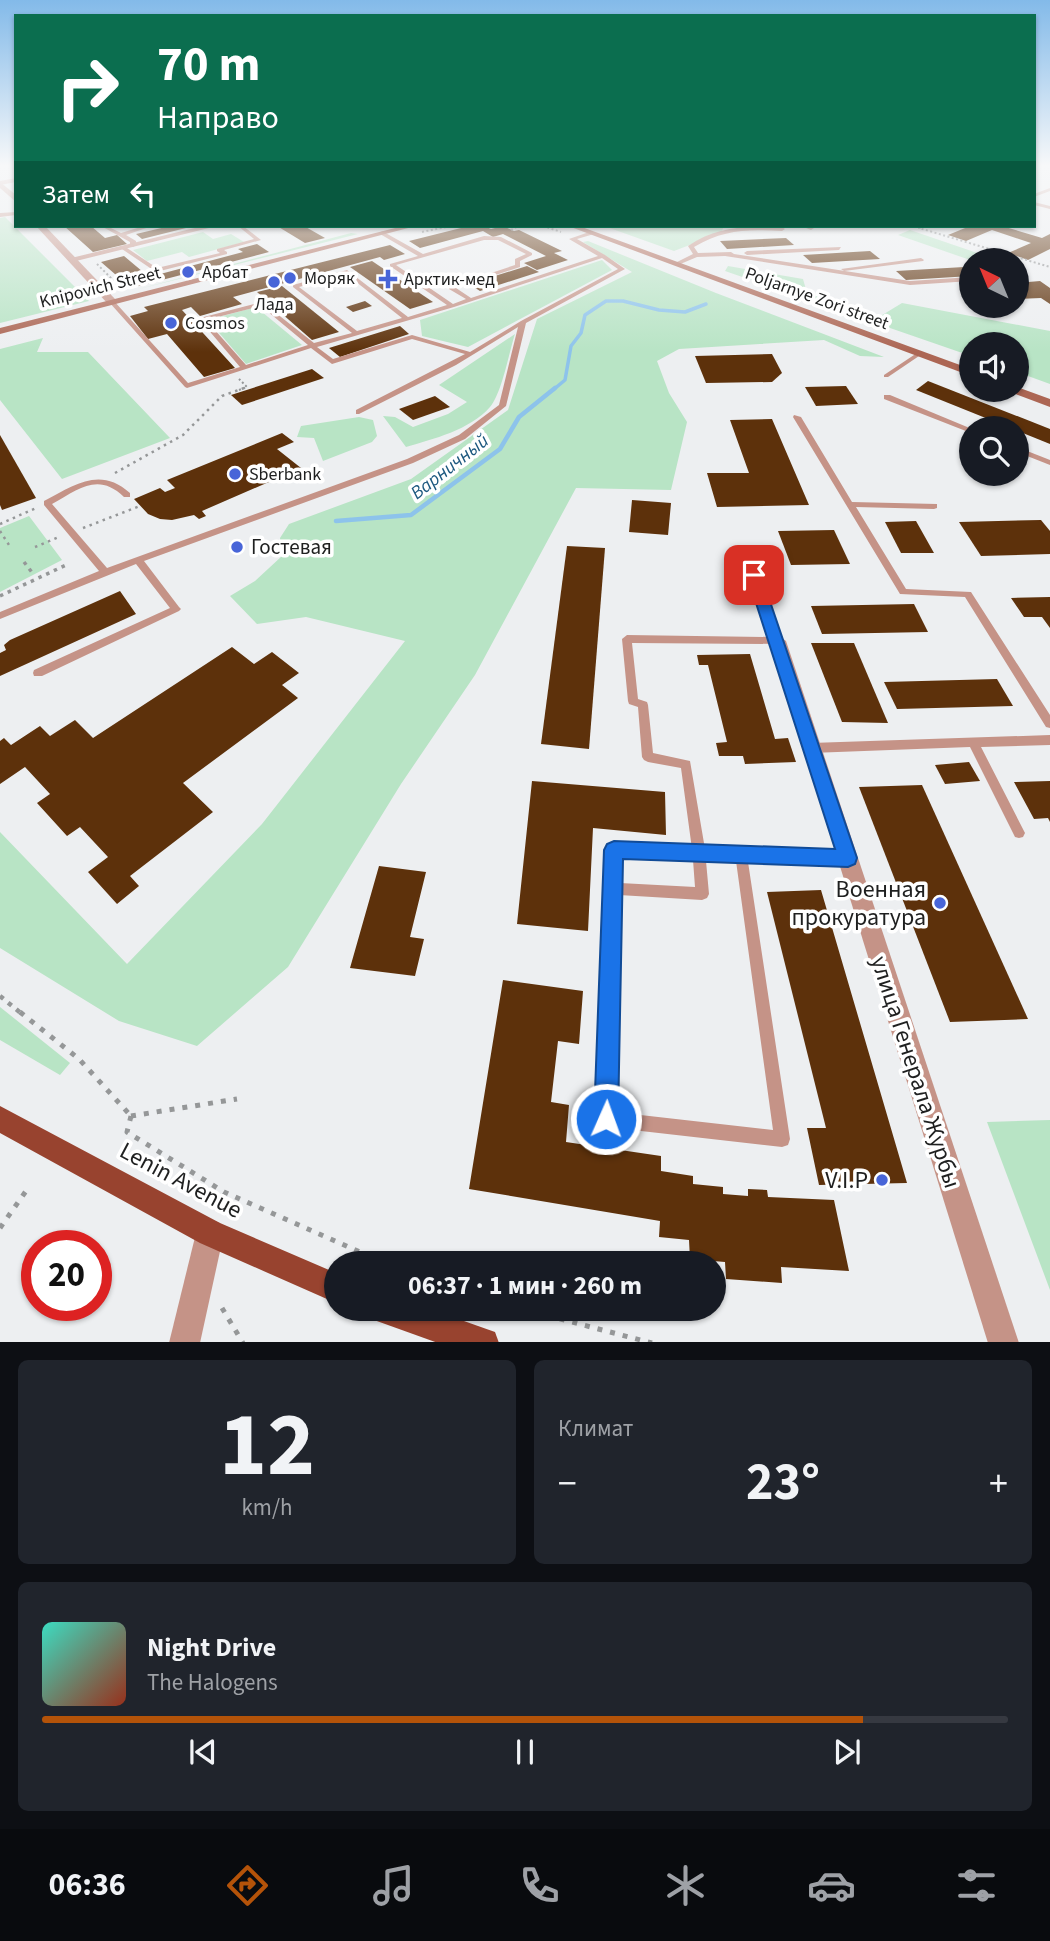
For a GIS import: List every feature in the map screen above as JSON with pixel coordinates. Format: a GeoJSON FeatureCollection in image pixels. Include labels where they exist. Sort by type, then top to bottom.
{"type":"FeatureCollection","features":[{"type":"Feature","properties":{"kind":"main road","name":"Knipovich Street"},"geometry":{"type":"LineString","coordinates":[[0,331],[403,228]]}},
{"type":"Feature","properties":{"kind":"main road","name":"Poljarnye Zori street"},"geometry":{"type":"LineString","coordinates":[[578,228],[959,369]]}},
{"type":"Feature","properties":{"kind":"main road"},"geometry":{"type":"LineString","coordinates":[[1029,395],[1050,403]]}},
{"type":"Feature","properties":{"kind":"main road","name":"Lenin Avenue"},"geometry":{"type":"LineString","coordinates":[[0,1119],[210,1233],[324,1283]]}},
{"type":"Feature","properties":{"kind":"main road"},"geometry":{"type":"LineString","coordinates":[[421,1321],[484,1342]]}},
{"type":"Feature","properties":{"kind":"street"},"geometry":{"type":"LineString","coordinates":[[42,228],[112,302]]}},
{"type":"Feature","properties":{"kind":"street"},"geometry":{"type":"LineString","coordinates":[[72,259],[205,228]]}},
{"type":"Feature","properties":{"kind":"street","name":"улица Генерала Журбы"},"geometry":{"type":"LineString","coordinates":[[778,641],[1004,1342]]}},
{"type":"Feature","properties":{"kind":"street"},"geometry":{"type":"LineString","coordinates":[[184,1342],[210,1233]]}},
{"type":"Feature","properties":{"kind":"lane"},"geometry":{"type":"LineString","coordinates":[[106,228],[133,241],[133,245]]}},
{"type":"Feature","properties":{"kind":"lane"},"geometry":{"type":"LineString","coordinates":[[122,234],[142,228]]}},
{"type":"Feature","properties":{"kind":"lane"},"geometry":{"type":"LineString","coordinates":[[122,247],[156,270],[225,253],[219,250],[258,240],[243,228]]}},
{"type":"Feature","properties":{"kind":"lane"},"geometry":{"type":"LineString","coordinates":[[696,255],[691,246],[709,233],[739,228],[782,229]]}},
{"type":"Feature","properties":{"kind":"lane"},"geometry":{"type":"LineString","coordinates":[[382,233],[423,256]]}},
{"type":"Feature","properties":{"kind":"lane"},"geometry":{"type":"LineString","coordinates":[[359,412],[471,354],[523,322],[622,269],[572,239],[592,233]]}},
{"type":"Feature","properties":{"kind":"lane"},"geometry":{"type":"LineString","coordinates":[[452,306],[392,265],[484,237],[499,238],[530,254],[517,260],[518,265],[451,288],[471,300]]}},
{"type":"Feature","properties":{"kind":"lane"},"geometry":{"type":"LineString","coordinates":[[676,264],[696,255],[839,248]]}},
{"type":"Feature","properties":{"kind":"lane"},"geometry":{"type":"LineString","coordinates":[[727,255],[910,283],[959,280]]}},
{"type":"Feature","properties":{"kind":"lane"},"geometry":{"type":"LineString","coordinates":[[112,302],[187,386],[312,346],[452,306],[603,256]]}},
{"type":"Feature","properties":{"kind":"lane"},"geometry":{"type":"LineString","coordinates":[[830,271],[921,260]]}},
{"type":"Feature","properties":{"kind":"lane"},"geometry":{"type":"LineString","coordinates":[[356,333],[295,286],[347,272],[406,318]]}},
{"type":"Feature","properties":{"kind":"lane"},"geometry":{"type":"LineString","coordinates":[[245,368],[202,319],[262,304],[332,362],[412,334],[471,354]]}},
{"type":"Feature","properties":{"kind":"lane"},"geometry":{"type":"LineString","coordinates":[[0,616],[105,572],[410,461],[462,436],[502,406],[523,322]]}},
{"type":"Feature","properties":{"kind":"lane"},"geometry":{"type":"LineString","coordinates":[[886,376],[919,354]]}},
{"type":"Feature","properties":{"kind":"lane"},"geometry":{"type":"LineString","coordinates":[[887,397],[959,426]]}},
{"type":"Feature","properties":{"kind":"lane"},"geometry":{"type":"LineString","coordinates":[[797,417],[903,592],[968,594],[1050,723]]}},
{"type":"Feature","properties":{"kind":"lane"},"geometry":{"type":"LineString","coordinates":[[1029,454],[1050,463]]}},
{"type":"Feature","properties":{"kind":"lane"},"geometry":{"type":"LineString","coordinates":[[105,572],[47,503],[84,484],[104,480],[117,484],[127,495]]}},
{"type":"Feature","properties":{"kind":"lane"},"geometry":{"type":"LineString","coordinates":[[849,504],[934,506]]}},
{"type":"Feature","properties":{"kind":"lane"},"geometry":{"type":"LineString","coordinates":[[38,673],[176,609],[138,560]]}},
{"type":"Feature","properties":{"kind":"lane"},"geometry":{"type":"LineString","coordinates":[[613,889],[702,894],[686,764],[648,757],[643,705],[633,701],[627,639],[778,641],[754,575]]}},
{"type":"Feature","properties":{"kind":"lane"},"geometry":{"type":"LineString","coordinates":[[811,748],[1050,740]]}},
{"type":"Feature","properties":{"kind":"lane"},"geometry":{"type":"LineString","coordinates":[[973,742],[1020,833]]}},
{"type":"Feature","properties":{"kind":"lane"},"geometry":{"type":"LineString","coordinates":[[741,855],[782,1139],[606,1119],[614,850],[848,858]]}},
{"type":"Feature","properties":{"kind":"path"},"geometry":{"type":"LineString","coordinates":[[511,230],[519,228]]}},
{"type":"Feature","properties":{"kind":"path"},"geometry":{"type":"LineString","coordinates":[[919,228],[1024,262],[1050,267]]}},
{"type":"Feature","properties":{"kind":"path"},"geometry":{"type":"LineString","coordinates":[[104,480],[183,436],[222,396],[247,387],[232,373]]}},
{"type":"Feature","properties":{"kind":"path"},"geometry":{"type":"LineString","coordinates":[[0,524],[47,503]]}},
{"type":"Feature","properties":{"kind":"path"},"geometry":{"type":"LineString","coordinates":[[89,527],[139,506]]}},
{"type":"Feature","properties":{"kind":"path"},"geometry":{"type":"LineString","coordinates":[[0,531],[9,545]]}},
{"type":"Feature","properties":{"kind":"path"},"geometry":{"type":"LineString","coordinates":[[35,547],[48,541]]}},
{"type":"Feature","properties":{"kind":"path"},"geometry":{"type":"LineString","coordinates":[[24,562],[34,575]]}},
{"type":"Feature","properties":{"kind":"path"},"geometry":{"type":"LineString","coordinates":[[0,596],[66,565]]}},
{"type":"Feature","properties":{"kind":"path"},"geometry":{"type":"LineString","coordinates":[[0,996],[79,1059],[131,1116]]}},
{"type":"Feature","properties":{"kind":"path"},"geometry":{"type":"LineString","coordinates":[[131,1116],[237,1099]]}},
{"type":"Feature","properties":{"kind":"path"},"geometry":{"type":"LineString","coordinates":[[131,1116],[127,1132],[224,1192],[358,1251]]}},
{"type":"Feature","properties":{"kind":"path"},"geometry":{"type":"LineString","coordinates":[[0,1228],[26,1191]]}},
{"type":"Feature","properties":{"kind":"path"},"geometry":{"type":"LineString","coordinates":[[222,1308],[243,1342]]}},
{"type":"Feature","properties":{"kind":"path"},"geometry":{"type":"LineString","coordinates":[[569,1321],[652,1342]]}},
{"type":"Feature","properties":{"kind":"green space"},"geometry":{"type":"Polygon","coordinates":[[[0,227],[14,227],[89,301],[0,323],[0,227]]]}},
{"type":"Feature","properties":{"kind":"green space"},"geometry":{"type":"Polygon","coordinates":[[[610,228],[723,228],[721,233],[674,251],[610,228]]]}},
{"type":"Feature","properties":{"kind":"green space"},"geometry":{"type":"Polygon","coordinates":[[[910,230],[963,248],[959,248],[959,256],[898,235],[910,230]]]}},
{"type":"Feature","properties":{"kind":"green space"},"geometry":{"type":"Polygon","coordinates":[[[203,232],[213,239],[231,234],[244,242],[189,257],[182,252],[147,261],[133,250],[203,232]]]}},
{"type":"Feature","properties":{"kind":"green space"},"geometry":{"type":"Polygon","coordinates":[[[351,233],[358,234],[135,290],[351,233]]]}},
{"type":"Feature","properties":{"kind":"green space"},"geometry":{"type":"Polygon","coordinates":[[[588,241],[884,357],[860,356],[824,340],[679,349],[657,361],[669,393],[687,422],[671,490],[576,488],[475,675],[401,784],[288,967],[197,1046],[119,1021],[0,948],[0,832],[127,964],[262,824],[405,641],[306,617],[257,624],[230,596],[255,581],[282,556],[280,538],[289,524],[411,479],[508,410],[537,319],[632,272],[583,242],[588,241]]]}},
{"type":"Feature","properties":{"kind":"green space"},"geometry":{"type":"Polygon","coordinates":[[[602,260],[612,270],[468,347],[422,336],[420,320],[602,260]]]}},
{"type":"Feature","properties":{"kind":"green space"},"geometry":{"type":"Polygon","coordinates":[[[728,266],[803,279],[807,293],[879,317],[902,303],[959,314],[959,318],[981,318],[1050,331],[1050,384],[1029,376],[1029,332],[959,332],[959,352],[725,271],[728,266]]]}},
{"type":"Feature","properties":{"kind":"green space"},"geometry":{"type":"Polygon","coordinates":[[[256,307],[302,345],[246,364],[208,320],[256,307]]]}},
{"type":"Feature","properties":{"kind":"green space"},"geometry":{"type":"Polygon","coordinates":[[[515,334],[502,382],[490,407],[462,428],[406,447],[383,416],[395,417],[413,427],[448,414],[467,402],[439,385],[515,334]]]}},
{"type":"Feature","properties":{"kind":"green space"},"geometry":{"type":"Polygon","coordinates":[[[43,338],[37,352],[88,352],[170,438],[62,479],[0,400],[0,349],[43,338]]]}},
{"type":"Feature","properties":{"kind":"green space"},"geometry":{"type":"Polygon","coordinates":[[[359,417],[373,420],[377,436],[372,442],[323,461],[314,438],[297,437],[301,426],[359,417]]]}},
{"type":"Feature","properties":{"kind":"green space"},"geometry":{"type":"Polygon","coordinates":[[[29,516],[62,560],[0,592],[0,528],[29,516]]]}},
{"type":"Feature","properties":{"kind":"green space"},"geometry":{"type":"Polygon","coordinates":[[[0,1007],[70,1063],[60,1075],[0,1040],[0,1007]]]}},
{"type":"Feature","properties":{"kind":"green space"},"geometry":{"type":"Polygon","coordinates":[[[1050,1120],[1050,1290],[987,1122],[1050,1120]]]}},
{"type":"Feature","properties":{"kind":"building"},"geometry":{"type":"Polygon","coordinates":[[[66,228],[93,228],[105,238],[117,235],[127,244],[93,252],[66,228]]]}},
{"type":"Feature","properties":{"kind":"building"},"geometry":{"type":"Polygon","coordinates":[[[162,228],[186,228],[142,239],[136,234],[162,228]]]}},
{"type":"Feature","properties":{"kind":"building"},"geometry":{"type":"Polygon","coordinates":[[[280,228],[308,228],[325,238],[305,243],[280,228]]]}},
{"type":"Feature","properties":{"kind":"building"},"geometry":{"type":"Polygon","coordinates":[[[461,228],[507,228],[519,230],[562,251],[554,253],[568,260],[537,270],[524,263],[546,256],[503,234],[493,237],[483,231],[420,248],[409,241],[461,228]]]}},
{"type":"Feature","properties":{"kind":"building"},"geometry":{"type":"Polygon","coordinates":[[[965,228],[1009,228],[1042,238],[1050,234],[1050,249],[1029,260],[1029,248],[1020,248],[1031,243],[992,230],[966,241],[948,235],[965,228]]]}},
{"type":"Feature","properties":{"kind":"building"},"geometry":{"type":"Polygon","coordinates":[[[786,238],[794,245],[727,249],[720,241],[786,238]]]}},
{"type":"Feature","properties":{"kind":"building"},"geometry":{"type":"Polygon","coordinates":[[[257,244],[269,252],[131,288],[101,262],[124,256],[149,277],[243,252],[238,249],[257,244]]]}},
{"type":"Feature","properties":{"kind":"building"},"geometry":{"type":"Polygon","coordinates":[[[390,245],[405,254],[384,260],[380,257],[233,297],[242,304],[200,316],[191,307],[182,310],[235,368],[204,377],[167,334],[148,339],[130,316],[148,311],[144,307],[390,245]]]}},
{"type":"Feature","properties":{"kind":"building"},"geometry":{"type":"Polygon","coordinates":[[[870,251],[880,259],[812,263],[803,255],[870,251]]]}},
{"type":"Feature","properties":{"kind":"building"},"geometry":{"type":"Polygon","coordinates":[[[372,261],[433,302],[410,309],[350,267],[372,261]]]}},
{"type":"Feature","properties":{"kind":"building"},"geometry":{"type":"Polygon","coordinates":[[[527,266],[539,272],[480,291],[469,284],[527,266]]]}},
{"type":"Feature","properties":{"kind":"building"},"geometry":{"type":"Polygon","coordinates":[[[959,267],[959,277],[906,280],[896,271],[959,267]]]}},
{"type":"Feature","properties":{"kind":"building"},"geometry":{"type":"Polygon","coordinates":[[[1040,281],[1050,288],[1050,304],[1041,298],[1029,298],[1029,282],[1040,281]]]}},
{"type":"Feature","properties":{"kind":"building"},"geometry":{"type":"Polygon","coordinates":[[[282,286],[339,332],[312,340],[257,292],[282,286]]]}},
{"type":"Feature","properties":{"kind":"building"},"geometry":{"type":"Polygon","coordinates":[[[365,301],[372,306],[353,312],[346,307],[365,301]]]}},
{"type":"Feature","properties":{"kind":"building"},"geometry":{"type":"Polygon","coordinates":[[[400,326],[409,334],[340,357],[329,348],[400,326]]]}},
{"type":"Feature","properties":{"kind":"building"},"geometry":{"type":"Polygon","coordinates":[[[772,354],[782,373],[772,382],[706,383],[695,356],[772,354]]]}},
{"type":"Feature","properties":{"kind":"building"},"geometry":{"type":"Polygon","coordinates":[[[312,369],[324,378],[242,405],[231,395],[312,369]]]}},
{"type":"Feature","properties":{"kind":"building"},"geometry":{"type":"Polygon","coordinates":[[[928,381],[959,393],[959,402],[981,402],[1017,416],[981,416],[916,390],[928,381]]]}},
{"type":"Feature","properties":{"kind":"building"},"geometry":{"type":"Polygon","coordinates":[[[846,386],[858,404],[816,406],[805,387],[846,386]]]}},
{"type":"Feature","properties":{"kind":"building"},"geometry":{"type":"Polygon","coordinates":[[[435,396],[450,407],[413,420],[399,409],[435,396]]]}},
{"type":"Feature","properties":{"kind":"building"},"geometry":{"type":"Polygon","coordinates":[[[772,419],[809,505],[717,507],[707,473],[749,473],[730,420],[772,419]]]}},
{"type":"Feature","properties":{"kind":"building"},"geometry":{"type":"Polygon","coordinates":[[[1029,421],[1050,429],[1050,444],[1029,436],[1029,421]]]}},
{"type":"Feature","properties":{"kind":"building","name":"Sberbank"},"geometry":{"type":"Polygon","coordinates":[[[282,433],[294,442],[277,449],[301,468],[202,511],[206,516],[199,519],[194,515],[172,520],[160,519],[148,514],[134,499],[160,488],[165,492],[175,488],[167,480],[282,433]]]}},
{"type":"Feature","properties":{"kind":"building"},"geometry":{"type":"Polygon","coordinates":[[[0,435],[36,498],[2,510],[0,505],[0,435]]]}},
{"type":"Feature","properties":{"kind":"building"},"geometry":{"type":"Polygon","coordinates":[[[632,500],[671,503],[668,535],[629,532],[632,500]]]}},
{"type":"Feature","properties":{"kind":"building"},"geometry":{"type":"Polygon","coordinates":[[[1041,520],[1050,531],[1050,554],[981,556],[959,522],[1041,520]]]}},
{"type":"Feature","properties":{"kind":"building"},"geometry":{"type":"Polygon","coordinates":[[[916,521],[934,553],[901,553],[885,522],[916,521]]]}},
{"type":"Feature","properties":{"kind":"building"},"geometry":{"type":"Polygon","coordinates":[[[834,530],[850,564],[791,565],[778,531],[834,530]]]}},
{"type":"Feature","properties":{"kind":"building"},"geometry":{"type":"Polygon","coordinates":[[[567,546],[605,548],[589,749],[541,744],[567,546]]]}},
{"type":"Feature","properties":{"kind":"building"},"geometry":{"type":"Polygon","coordinates":[[[120,591],[136,614],[0,676],[0,653],[6,650],[4,645],[10,640],[120,591]]]}},
{"type":"Feature","properties":{"kind":"building"},"geometry":{"type":"Polygon","coordinates":[[[1050,597],[1050,628],[1042,617],[1024,617],[1011,598],[1050,597]]]}},
{"type":"Feature","properties":{"kind":"building"},"geometry":{"type":"Polygon","coordinates":[[[914,604],[928,632],[822,634],[811,606],[914,604]]]}},
{"type":"Feature","properties":{"kind":"building"},"geometry":{"type":"Polygon","coordinates":[[[811,643],[854,643],[888,723],[842,722],[811,643]]]}},
{"type":"Feature","properties":{"kind":"building"},"geometry":{"type":"Polygon","coordinates":[[[232,647],[254,664],[272,652],[299,673],[282,685],[298,698],[183,783],[213,812],[130,876],[139,886],[117,904],[88,872],[108,857],[80,827],[67,836],[37,803],[50,794],[25,767],[0,784],[0,741],[4,738],[11,745],[40,726],[50,736],[75,720],[93,738],[232,647]]]}},
{"type":"Feature","properties":{"kind":"building"},"geometry":{"type":"Polygon","coordinates":[[[750,654],[775,739],[788,738],[796,762],[745,764],[743,756],[719,756],[716,743],[727,742],[708,665],[699,665],[697,655],[750,654]]]}},
{"type":"Feature","properties":{"kind":"building"},"geometry":{"type":"Polygon","coordinates":[[[997,679],[1013,706],[897,709],[884,682],[997,679]]]}},
{"type":"Feature","properties":{"kind":"building"},"geometry":{"type":"Polygon","coordinates":[[[969,762],[980,781],[945,784],[935,765],[969,762]]]}},
{"type":"Feature","properties":{"kind":"building"},"geometry":{"type":"Polygon","coordinates":[[[532,781],[665,792],[666,835],[593,828],[588,931],[517,924],[532,781]]]}},
{"type":"Feature","properties":{"kind":"building"},"geometry":{"type":"Polygon","coordinates":[[[1050,781],[1050,822],[1048,818],[1034,819],[1014,782],[1050,781]]]}},
{"type":"Feature","properties":{"kind":"building","name":"Военная прокуратура"},"geometry":{"type":"Polygon","coordinates":[[[922,785],[1028,1019],[950,1022],[859,787],[922,785]]]}},
{"type":"Feature","properties":{"kind":"building"},"geometry":{"type":"Polygon","coordinates":[[[379,866],[426,872],[410,937],[424,939],[415,976],[350,968],[379,866]]]}},
{"type":"Feature","properties":{"kind":"building"},"geometry":{"type":"Polygon","coordinates":[[[821,890],[907,1183],[819,1185],[807,1128],[826,1128],[767,892],[821,890]]]}},
{"type":"Feature","properties":{"kind":"building"},"geometry":{"type":"Polygon","coordinates":[[[503,980],[583,991],[579,1044],[558,1041],[551,1102],[569,1105],[566,1142],[661,1156],[661,1171],[693,1176],[693,1184],[723,1187],[723,1194],[748,1196],[748,1189],[767,1190],[768,1197],[834,1200],[849,1271],[781,1267],[782,1283],[726,1279],[726,1251],[690,1251],[689,1240],[659,1237],[660,1221],[469,1189],[503,980]]]}},
{"type":"Feature","properties":{"kind":"waterway","name":"Варничный"},"geometry":{"type":"LineString","coordinates":[[553,390],[565,380],[571,346],[581,333],[585,315],[606,301],[623,301],[659,310],[685,312],[706,304]]}},
{"type":"Feature","properties":{"kind":"waterway","name":"Варничный"},"geometry":{"type":"LineString","coordinates":[[336,521],[411,515],[500,449],[519,417],[555,388]]}},
{"type":"Feature","properties":{"kind":"place","name":"Арбат"},"geometry":{"type":"Point","coordinates":[188,272]}},
{"type":"Feature","properties":{"kind":"place","name":"Моряк"},"geometry":{"type":"Point","coordinates":[290,278]}},
{"type":"Feature","properties":{"kind":"place","name":"Арктик-мед"},"geometry":{"type":"Point","coordinates":[388,279]}},
{"type":"Feature","properties":{"kind":"place","name":"Лада"},"geometry":{"type":"Point","coordinates":[274,282]}},
{"type":"Feature","properties":{"kind":"place","name":"Cosmos"},"geometry":{"type":"Point","coordinates":[171,323]}},
{"type":"Feature","properties":{"kind":"place","name":"Sberbank"},"geometry":{"type":"Point","coordinates":[235,474]}},
{"type":"Feature","properties":{"kind":"place","name":"Гостевая"},"geometry":{"type":"Point","coordinates":[237,547]}},
{"type":"Feature","properties":{"kind":"place","name":"Военная прокуратура"},"geometry":{"type":"Point","coordinates":[940,903]}},
{"type":"Feature","properties":{"kind":"place","name":"V.I.P"},"geometry":{"type":"Point","coordinates":[882,1180]}},
{"type":"Feature","properties":{"kind":"route"},"geometry":{"type":"LineString","coordinates":[[606,1119],[614,850],[848,858],[754,575]]}}]}
